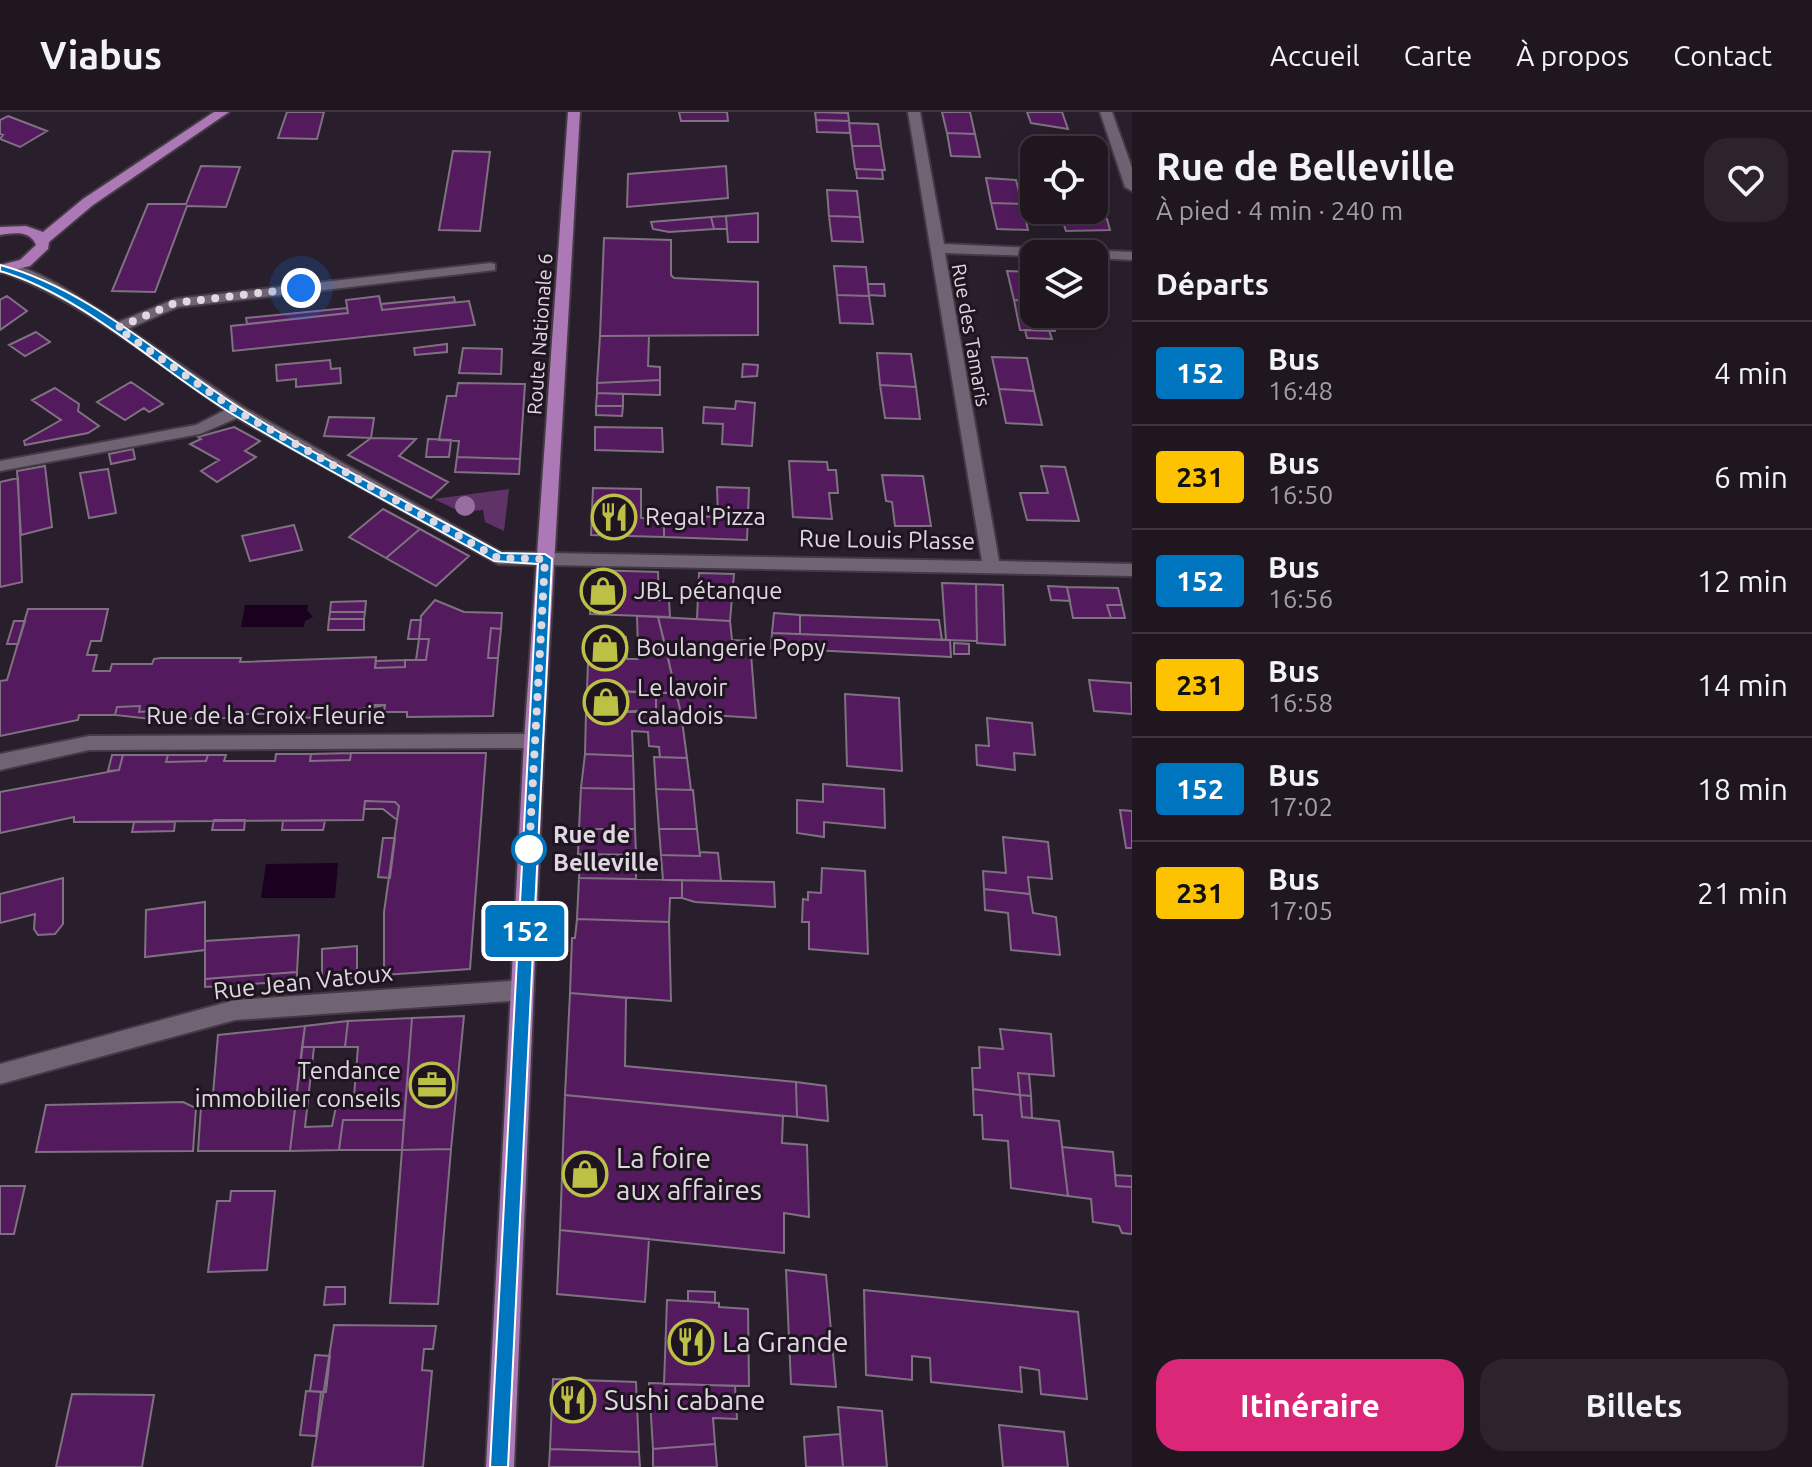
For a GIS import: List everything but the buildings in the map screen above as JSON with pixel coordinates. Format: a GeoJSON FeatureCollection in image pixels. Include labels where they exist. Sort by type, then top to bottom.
{"type":"FeatureCollection","features":[{"type":"Feature","properties":{"kind":"main road"},"geometry":{"type":"LineString","coordinates":[[42,240],[88,202],[223,112]]}},
{"type":"Feature","properties":{"kind":"main road","name":"Route Nationale 6"},"geometry":{"type":"LineString","coordinates":[[545,559],[574,112]]}},
{"type":"Feature","properties":{"kind":"main road"},"geometry":{"type":"LineString","coordinates":[[2,229],[26,230],[88,202]]}},
{"type":"Feature","properties":{"kind":"main road"},"geometry":{"type":"LineString","coordinates":[[2,268],[33,259],[43,246],[42,240],[26,230]]}},
{"type":"Feature","properties":{"kind":"main road"},"geometry":{"type":"LineString","coordinates":[[500,1467],[545,559]]}},
{"type":"Feature","properties":{"kind":"street","name":"Rue des Tamaris"},"geometry":{"type":"LineString","coordinates":[[914,112],[991,565]]}},
{"type":"Feature","properties":{"kind":"street"},"geometry":{"type":"LineString","coordinates":[[1106,112],[1132,187]]}},
{"type":"Feature","properties":{"kind":"street"},"geometry":{"type":"LineString","coordinates":[[936,248],[1020,251]]}},
{"type":"Feature","properties":{"kind":"street"},"geometry":{"type":"LineString","coordinates":[[1108,255],[1132,256]]}},
{"type":"Feature","properties":{"kind":"street"},"geometry":{"type":"LineString","coordinates":[[33,259],[35,279]]}},
{"type":"Feature","properties":{"kind":"street"},"geometry":{"type":"LineString","coordinates":[[117,328],[175,303],[490,267]]}},
{"type":"Feature","properties":{"kind":"street","name":"Rue Louis Plasse"},"geometry":{"type":"LineString","coordinates":[[2,268],[35,279],[117,328],[237,411],[498,558],[1132,570]]}},
{"type":"Feature","properties":{"kind":"street"},"geometry":{"type":"LineString","coordinates":[[0,466],[200,429],[237,411]]}},
{"type":"Feature","properties":{"kind":"street","name":"Rue de la Croix Fleurie"},"geometry":{"type":"LineString","coordinates":[[0,762],[89,743],[534,741]]}},
{"type":"Feature","properties":{"kind":"street","name":"Rue Jean Vatoux"},"geometry":{"type":"LineString","coordinates":[[0,1074],[235,1010],[523,990]]}},
{"type":"Feature","properties":{"kind":"shaded area"},"geometry":{"type":"Polygon","coordinates":[[[509,489],[504,531],[485,522],[483,510],[461,512],[434,499],[509,489]]]}},
{"type":"Feature","properties":{"kind":"shaded area"},"geometry":{"type":"Polygon","coordinates":[[[245,605],[308,605],[307,610],[313,617],[305,621],[304,627],[241,627],[245,605]]]}},
{"type":"Feature","properties":{"kind":"shaded area"},"geometry":{"type":"Polygon","coordinates":[[[338,863],[335,898],[261,898],[266,864],[338,863]]]}},
{"type":"Feature","properties":{"kind":"bus line","name":"152"},"geometry":{"type":"LineString","coordinates":[[0,269],[35,279],[117,328],[237,411],[498,558],[545,559],[500,1467]]}},
{"type":"Feature","properties":{"kind":"place","name":"Regal'Pizza"},"geometry":{"type":"Point","coordinates":[614,517]}},
{"type":"Feature","properties":{"kind":"place","name":"JBL pétanque"},"geometry":{"type":"Point","coordinates":[603,591]}},
{"type":"Feature","properties":{"kind":"place","name":"Boulangerie Popy"},"geometry":{"type":"Point","coordinates":[605,648]}},
{"type":"Feature","properties":{"kind":"place","name":"Le lavoir caladois"},"geometry":{"type":"Point","coordinates":[606,702]}},
{"type":"Feature","properties":{"kind":"place","name":"Rue de Belleville"},"geometry":{"type":"Point","coordinates":[529,849]}},
{"type":"Feature","properties":{"kind":"place","name":"Tendance immobilier conseils"},"geometry":{"type":"Point","coordinates":[432,1085]}},
{"type":"Feature","properties":{"kind":"place","name":"La foire aux affaires"},"geometry":{"type":"Point","coordinates":[585,1174]}},
{"type":"Feature","properties":{"kind":"place","name":"La Grande"},"geometry":{"type":"Point","coordinates":[691,1342]}},
{"type":"Feature","properties":{"kind":"place","name":"Sushi cabane"},"geometry":{"type":"Point","coordinates":[573,1400]}},
{"type":"Feature","properties":{"kind":"route"},"geometry":{"type":"LineString","coordinates":[[301,288],[175,303],[144,313],[117,328],[237,411],[498,558],[545,559],[529,853],[529,849]]}}]}
